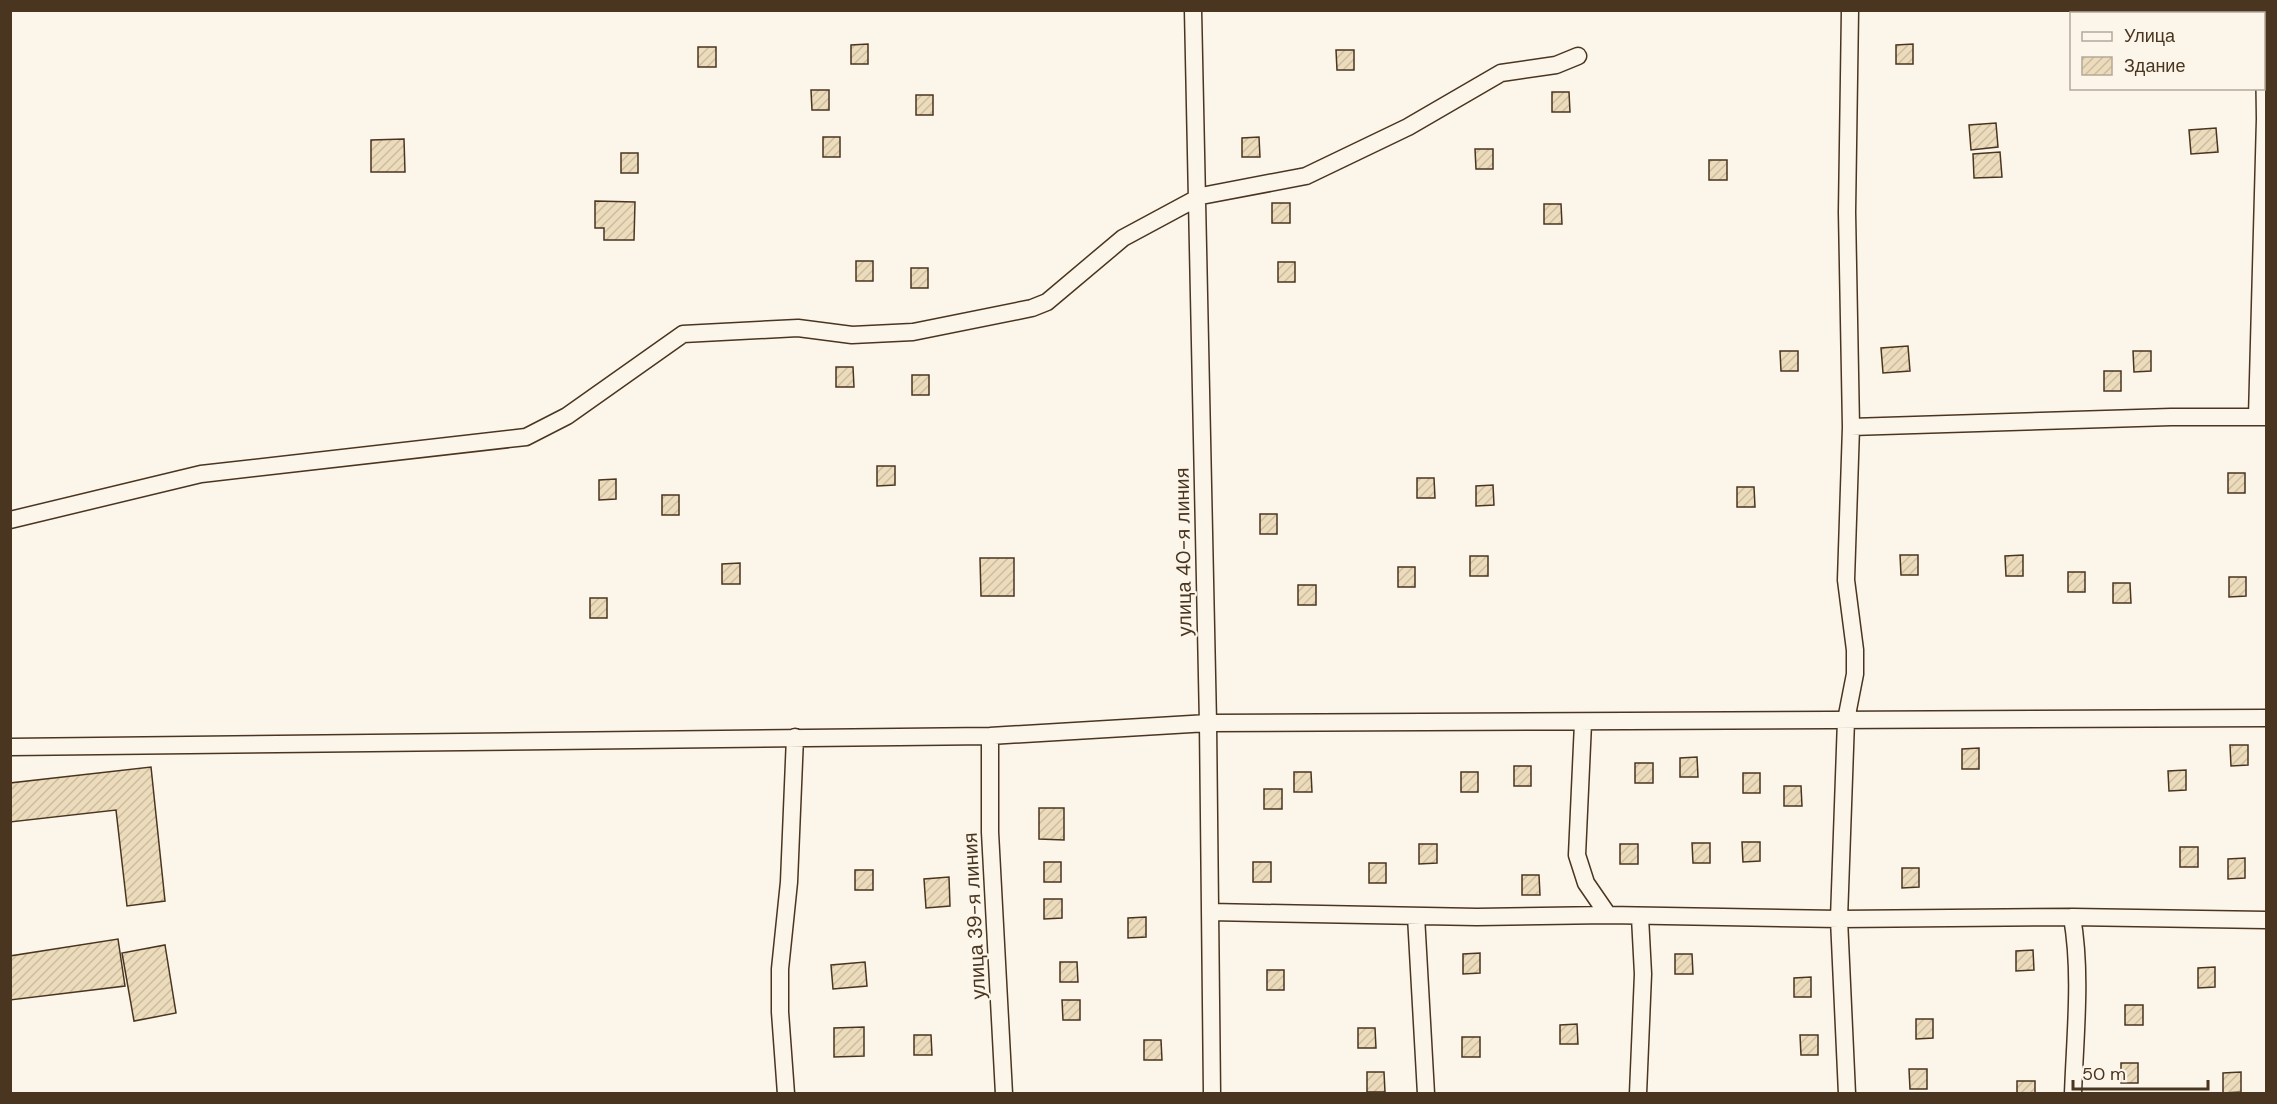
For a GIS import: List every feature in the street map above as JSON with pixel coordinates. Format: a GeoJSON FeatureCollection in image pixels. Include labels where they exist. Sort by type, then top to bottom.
{"type":"FeatureCollection","features":[{"type":"Feature","properties":{"kind":"street","name":"улица 40-я линия"},"geometry":{"type":"LineString","coordinates":[[1193,10],[1208,723],[1212,1094]]}},
{"type":"Feature","properties":{"kind":"street"},"geometry":{"type":"LineString","coordinates":[[1847,1094],[1839,919],[1846,720],[1855,674],[1855,650],[1846,580],[1851,427],[1847,212],[1851,10]]}},
{"type":"Feature","properties":{"kind":"street"},"geometry":{"type":"LineString","coordinates":[[10,519],[201,474],[526,437],[567,416],[683,334],[798,328],[852,334],[913,332],[1032,309],[1047,302],[1123,238],[1197,198],[1306,176],[1408,127],[1501,73],[1556,65],[1578,56]]}},
{"type":"Feature","properties":{"kind":"street"},"geometry":{"type":"LineString","coordinates":[[1851,427],[2171,417],[2262,417],[2265,90]]}},
{"type":"Feature","properties":{"kind":"street"},"geometry":{"type":"LineString","coordinates":[[10,747],[990,736],[1208,723],[2109,721],[2266,718]]}},
{"type":"Feature","properties":{"kind":"street"},"geometry":{"type":"LineString","coordinates":[[1583,723],[1577,855],[1586,883],[1608,915]]}},
{"type":"Feature","properties":{"kind":"street","name":"улица 39-я линия"},"geometry":{"type":"LineString","coordinates":[[990,736],[990,832],[1004,1094]]}},
{"type":"Feature","properties":{"kind":"street"},"geometry":{"type":"LineString","coordinates":[[786,1094],[780,1012],[780,969],[789,882],[795,737]]}},
{"type":"Feature","properties":{"kind":"street"},"geometry":{"type":"LineString","coordinates":[[1210,912],[1839,919],[2072,917],[2266,921]]}},
{"type":"Feature","properties":{"kind":"street"},"geometry":{"type":"LineString","coordinates":[[1416,916],[1426,1094]]}},
{"type":"Feature","properties":{"kind":"street"},"geometry":{"type":"LineString","coordinates":[[1638,1094],[1643,974],[1640,917]]}},
{"type":"Feature","properties":{"kind":"street"},"geometry":{"type":"LineString","coordinates":[[2072,917],[2076,938],[2073,1094]]}},
{"type":"Feature","properties":{"kind":"building"},"geometry":{"type":"Polygon","coordinates":[[[868,44],[868,64],[851,64],[851,45],[868,44]]]}},
{"type":"Feature","properties":{"kind":"building"},"geometry":{"type":"Polygon","coordinates":[[[1913,44],[1913,64],[1896,64],[1896,45],[1913,44]]]}},
{"type":"Feature","properties":{"kind":"building"},"geometry":{"type":"Polygon","coordinates":[[[698,47],[716,47],[716,67],[698,67],[698,47]]]}},
{"type":"Feature","properties":{"kind":"building"},"geometry":{"type":"Polygon","coordinates":[[[1336,50],[1354,50],[1354,70],[1337,70],[1336,50]]]}},
{"type":"Feature","properties":{"kind":"building"},"geometry":{"type":"Polygon","coordinates":[[[811,90],[829,90],[829,110],[812,110],[811,90]]]}},
{"type":"Feature","properties":{"kind":"building"},"geometry":{"type":"Polygon","coordinates":[[[1552,92],[1569,92],[1570,112],[1552,112],[1552,92]]]}},
{"type":"Feature","properties":{"kind":"building"},"geometry":{"type":"Polygon","coordinates":[[[916,95],[933,95],[933,115],[916,115],[916,95]]]}},
{"type":"Feature","properties":{"kind":"building"},"geometry":{"type":"Polygon","coordinates":[[[1996,123],[1998,147],[1971,150],[1969,125],[1996,123]]]}},
{"type":"Feature","properties":{"kind":"building"},"geometry":{"type":"Polygon","coordinates":[[[2216,128],[2218,152],[2191,154],[2189,130],[2216,128]]]}},
{"type":"Feature","properties":{"kind":"building"},"geometry":{"type":"Polygon","coordinates":[[[823,137],[840,137],[840,157],[823,157],[823,137]]]}},
{"type":"Feature","properties":{"kind":"building"},"geometry":{"type":"Polygon","coordinates":[[[1259,137],[1260,157],[1242,157],[1242,138],[1259,137]]]}},
{"type":"Feature","properties":{"kind":"building"},"geometry":{"type":"Polygon","coordinates":[[[404,139],[405,172],[371,172],[371,140],[404,139]]]}},
{"type":"Feature","properties":{"kind":"building"},"geometry":{"type":"Polygon","coordinates":[[[1475,149],[1493,149],[1493,169],[1476,169],[1475,149]]]}},
{"type":"Feature","properties":{"kind":"building"},"geometry":{"type":"Polygon","coordinates":[[[2000,152],[2002,177],[1974,178],[1973,154],[2000,152]]]}},
{"type":"Feature","properties":{"kind":"building"},"geometry":{"type":"Polygon","coordinates":[[[621,153],[638,153],[638,173],[621,173],[621,153]]]}},
{"type":"Feature","properties":{"kind":"building"},"geometry":{"type":"Polygon","coordinates":[[[1709,160],[1727,160],[1727,180],[1709,180],[1709,160]]]}},
{"type":"Feature","properties":{"kind":"building"},"geometry":{"type":"Polygon","coordinates":[[[595,201],[635,202],[634,240],[604,240],[604,228],[595,228],[595,201]]]}},
{"type":"Feature","properties":{"kind":"building"},"geometry":{"type":"Polygon","coordinates":[[[1272,203],[1290,203],[1290,223],[1272,223],[1272,203]]]}},
{"type":"Feature","properties":{"kind":"building"},"geometry":{"type":"Polygon","coordinates":[[[1544,204],[1561,204],[1562,224],[1544,224],[1544,204]]]}},
{"type":"Feature","properties":{"kind":"building"},"geometry":{"type":"Polygon","coordinates":[[[856,261],[873,261],[873,281],[856,281],[856,261]]]}},
{"type":"Feature","properties":{"kind":"building"},"geometry":{"type":"Polygon","coordinates":[[[1278,262],[1295,262],[1295,282],[1278,282],[1278,262]]]}},
{"type":"Feature","properties":{"kind":"building"},"geometry":{"type":"Polygon","coordinates":[[[911,268],[928,268],[928,288],[911,288],[911,268]]]}},
{"type":"Feature","properties":{"kind":"building"},"geometry":{"type":"Polygon","coordinates":[[[1908,346],[1910,371],[1883,373],[1881,348],[1908,346]]]}},
{"type":"Feature","properties":{"kind":"building"},"geometry":{"type":"Polygon","coordinates":[[[1780,351],[1798,351],[1798,371],[1781,371],[1780,351]]]}},
{"type":"Feature","properties":{"kind":"building"},"geometry":{"type":"Polygon","coordinates":[[[2133,351],[2151,351],[2151,371],[2134,372],[2133,351]]]}},
{"type":"Feature","properties":{"kind":"building"},"geometry":{"type":"Polygon","coordinates":[[[836,367],[853,367],[854,387],[836,387],[836,367]]]}},
{"type":"Feature","properties":{"kind":"building"},"geometry":{"type":"Polygon","coordinates":[[[2104,371],[2121,371],[2121,391],[2104,391],[2104,371]]]}},
{"type":"Feature","properties":{"kind":"building"},"geometry":{"type":"Polygon","coordinates":[[[912,375],[929,375],[929,395],[912,395],[912,375]]]}},
{"type":"Feature","properties":{"kind":"building"},"geometry":{"type":"Polygon","coordinates":[[[877,466],[895,466],[895,485],[877,486],[877,466]]]}},
{"type":"Feature","properties":{"kind":"building"},"geometry":{"type":"Polygon","coordinates":[[[2228,473],[2245,473],[2245,493],[2228,493],[2228,473]]]}},
{"type":"Feature","properties":{"kind":"building"},"geometry":{"type":"Polygon","coordinates":[[[1417,478],[1434,478],[1435,498],[1417,498],[1417,478]]]}},
{"type":"Feature","properties":{"kind":"building"},"geometry":{"type":"Polygon","coordinates":[[[616,479],[616,499],[599,500],[599,480],[616,479]]]}},
{"type":"Feature","properties":{"kind":"building"},"geometry":{"type":"Polygon","coordinates":[[[1493,485],[1494,505],[1476,506],[1476,486],[1493,485]]]}},
{"type":"Feature","properties":{"kind":"building"},"geometry":{"type":"Polygon","coordinates":[[[1737,487],[1754,487],[1755,507],[1737,507],[1737,487]]]}},
{"type":"Feature","properties":{"kind":"building"},"geometry":{"type":"Polygon","coordinates":[[[662,495],[679,495],[679,515],[662,515],[662,495]]]}},
{"type":"Feature","properties":{"kind":"building"},"geometry":{"type":"Polygon","coordinates":[[[1260,514],[1277,514],[1277,534],[1260,534],[1260,514]]]}},
{"type":"Feature","properties":{"kind":"building"},"geometry":{"type":"Polygon","coordinates":[[[1900,555],[1918,555],[1918,575],[1901,575],[1900,555]]]}},
{"type":"Feature","properties":{"kind":"building"},"geometry":{"type":"Polygon","coordinates":[[[2023,555],[2023,576],[2006,576],[2005,556],[2023,555]]]}},
{"type":"Feature","properties":{"kind":"building"},"geometry":{"type":"Polygon","coordinates":[[[1470,556],[1488,556],[1488,576],[1470,576],[1470,556]]]}},
{"type":"Feature","properties":{"kind":"building"},"geometry":{"type":"Polygon","coordinates":[[[980,558],[1014,558],[1014,596],[981,596],[980,558]]]}},
{"type":"Feature","properties":{"kind":"building"},"geometry":{"type":"Polygon","coordinates":[[[740,563],[740,584],[722,584],[722,564],[740,563]]]}},
{"type":"Feature","properties":{"kind":"building"},"geometry":{"type":"Polygon","coordinates":[[[1398,567],[1415,567],[1415,587],[1398,587],[1398,567]]]}},
{"type":"Feature","properties":{"kind":"building"},"geometry":{"type":"Polygon","coordinates":[[[2068,572],[2085,572],[2085,592],[2068,592],[2068,572]]]}},
{"type":"Feature","properties":{"kind":"building"},"geometry":{"type":"Polygon","coordinates":[[[2229,577],[2246,577],[2246,596],[2229,597],[2229,577]]]}},
{"type":"Feature","properties":{"kind":"building"},"geometry":{"type":"Polygon","coordinates":[[[2113,583],[2130,583],[2131,603],[2113,603],[2113,583]]]}},
{"type":"Feature","properties":{"kind":"building"},"geometry":{"type":"Polygon","coordinates":[[[1298,585],[1316,585],[1316,605],[1298,605],[1298,585]]]}},
{"type":"Feature","properties":{"kind":"building"},"geometry":{"type":"Polygon","coordinates":[[[590,598],[607,598],[607,618],[590,618],[590,598]]]}},
{"type":"Feature","properties":{"kind":"building"},"geometry":{"type":"Polygon","coordinates":[[[2230,745],[2248,745],[2248,765],[2231,766],[2230,745]]]}},
{"type":"Feature","properties":{"kind":"building"},"geometry":{"type":"Polygon","coordinates":[[[1979,748],[1979,769],[1962,769],[1962,749],[1979,748]]]}},
{"type":"Feature","properties":{"kind":"building"},"geometry":{"type":"Polygon","coordinates":[[[1697,757],[1698,777],[1680,777],[1680,758],[1697,757]]]}},
{"type":"Feature","properties":{"kind":"building"},"geometry":{"type":"Polygon","coordinates":[[[1635,763],[1653,763],[1653,783],[1635,783],[1635,763]]]}},
{"type":"Feature","properties":{"kind":"building"},"geometry":{"type":"Polygon","coordinates":[[[1514,766],[1531,766],[1531,786],[1514,786],[1514,766]]]}},
{"type":"Feature","properties":{"kind":"building"},"geometry":{"type":"Polygon","coordinates":[[[151,767],[165,901],[127,906],[116,810],[10,822],[10,783],[151,767]]]}},
{"type":"Feature","properties":{"kind":"building"},"geometry":{"type":"Polygon","coordinates":[[[2186,770],[2186,790],[2169,791],[2168,771],[2186,770]]]}},
{"type":"Feature","properties":{"kind":"building"},"geometry":{"type":"Polygon","coordinates":[[[1294,772],[1311,772],[1312,792],[1294,792],[1294,772]]]}},
{"type":"Feature","properties":{"kind":"building"},"geometry":{"type":"Polygon","coordinates":[[[1461,772],[1478,772],[1478,792],[1461,792],[1461,772]]]}},
{"type":"Feature","properties":{"kind":"building"},"geometry":{"type":"Polygon","coordinates":[[[1743,773],[1760,773],[1760,793],[1743,793],[1743,773]]]}},
{"type":"Feature","properties":{"kind":"building"},"geometry":{"type":"Polygon","coordinates":[[[1784,786],[1801,786],[1802,806],[1784,806],[1784,786]]]}},
{"type":"Feature","properties":{"kind":"building"},"geometry":{"type":"Polygon","coordinates":[[[1264,789],[1282,789],[1282,809],[1264,809],[1264,789]]]}},
{"type":"Feature","properties":{"kind":"building"},"geometry":{"type":"Polygon","coordinates":[[[1039,808],[1064,808],[1064,840],[1039,839],[1039,808]]]}},
{"type":"Feature","properties":{"kind":"building"},"geometry":{"type":"Polygon","coordinates":[[[1742,842],[1760,842],[1760,861],[1743,862],[1742,842]]]}},
{"type":"Feature","properties":{"kind":"building"},"geometry":{"type":"Polygon","coordinates":[[[1692,843],[1710,843],[1710,863],[1693,863],[1692,843]]]}},
{"type":"Feature","properties":{"kind":"building"},"geometry":{"type":"Polygon","coordinates":[[[1419,844],[1437,844],[1437,863],[1419,864],[1419,844]]]}},
{"type":"Feature","properties":{"kind":"building"},"geometry":{"type":"Polygon","coordinates":[[[1620,844],[1638,844],[1638,864],[1620,864],[1620,844]]]}},
{"type":"Feature","properties":{"kind":"building"},"geometry":{"type":"Polygon","coordinates":[[[2180,847],[2198,847],[2198,867],[2180,867],[2180,847]]]}},
{"type":"Feature","properties":{"kind":"building"},"geometry":{"type":"Polygon","coordinates":[[[2245,858],[2245,878],[2228,879],[2228,859],[2245,858]]]}},
{"type":"Feature","properties":{"kind":"building"},"geometry":{"type":"Polygon","coordinates":[[[1044,862],[1061,862],[1061,882],[1044,882],[1044,862]]]}},
{"type":"Feature","properties":{"kind":"building"},"geometry":{"type":"Polygon","coordinates":[[[1253,862],[1271,862],[1271,882],[1253,882],[1253,862]]]}},
{"type":"Feature","properties":{"kind":"building"},"geometry":{"type":"Polygon","coordinates":[[[1369,863],[1386,863],[1386,883],[1369,883],[1369,863]]]}},
{"type":"Feature","properties":{"kind":"building"},"geometry":{"type":"Polygon","coordinates":[[[1902,868],[1919,868],[1919,887],[1902,888],[1902,868]]]}},
{"type":"Feature","properties":{"kind":"building"},"geometry":{"type":"Polygon","coordinates":[[[855,870],[873,870],[873,890],[855,890],[855,870]]]}},
{"type":"Feature","properties":{"kind":"building"},"geometry":{"type":"Polygon","coordinates":[[[1522,875],[1539,875],[1540,895],[1522,895],[1522,875]]]}},
{"type":"Feature","properties":{"kind":"building"},"geometry":{"type":"Polygon","coordinates":[[[949,877],[950,906],[926,908],[924,879],[949,877]]]}},
{"type":"Feature","properties":{"kind":"building"},"geometry":{"type":"Polygon","coordinates":[[[1044,899],[1062,899],[1062,918],[1044,919],[1044,899]]]}},
{"type":"Feature","properties":{"kind":"building"},"geometry":{"type":"Polygon","coordinates":[[[1146,917],[1146,937],[1128,938],[1128,918],[1146,917]]]}},
{"type":"Feature","properties":{"kind":"building"},"geometry":{"type":"Polygon","coordinates":[[[118,939],[125,986],[10,1000],[10,956],[118,939]]]}},
{"type":"Feature","properties":{"kind":"building"},"geometry":{"type":"Polygon","coordinates":[[[165,945],[176,1013],[134,1021],[122,953],[165,945]]]}},
{"type":"Feature","properties":{"kind":"building"},"geometry":{"type":"Polygon","coordinates":[[[2033,950],[2034,970],[2016,971],[2016,951],[2033,950]]]}},
{"type":"Feature","properties":{"kind":"building"},"geometry":{"type":"Polygon","coordinates":[[[1480,953],[1480,973],[1463,974],[1463,954],[1480,953]]]}},
{"type":"Feature","properties":{"kind":"building"},"geometry":{"type":"Polygon","coordinates":[[[1675,954],[1692,954],[1693,974],[1675,974],[1675,954]]]}},
{"type":"Feature","properties":{"kind":"building"},"geometry":{"type":"Polygon","coordinates":[[[865,962],[867,986],[833,989],[831,965],[865,962]]]}},
{"type":"Feature","properties":{"kind":"building"},"geometry":{"type":"Polygon","coordinates":[[[1060,962],[1077,962],[1078,982],[1060,982],[1060,962]]]}},
{"type":"Feature","properties":{"kind":"building"},"geometry":{"type":"Polygon","coordinates":[[[2215,967],[2215,987],[2198,988],[2198,968],[2215,967]]]}},
{"type":"Feature","properties":{"kind":"building"},"geometry":{"type":"Polygon","coordinates":[[[1267,970],[1284,970],[1284,990],[1267,990],[1267,970]]]}},
{"type":"Feature","properties":{"kind":"building"},"geometry":{"type":"Polygon","coordinates":[[[1811,977],[1811,997],[1794,997],[1794,978],[1811,977]]]}},
{"type":"Feature","properties":{"kind":"building"},"geometry":{"type":"Polygon","coordinates":[[[1062,1000],[1080,1000],[1080,1020],[1063,1020],[1062,1000]]]}},
{"type":"Feature","properties":{"kind":"building"},"geometry":{"type":"Polygon","coordinates":[[[2125,1005],[2143,1005],[2143,1025],[2125,1025],[2125,1005]]]}},
{"type":"Feature","properties":{"kind":"building"},"geometry":{"type":"Polygon","coordinates":[[[1916,1019],[1933,1019],[1933,1038],[1916,1039],[1916,1019]]]}},
{"type":"Feature","properties":{"kind":"building"},"geometry":{"type":"Polygon","coordinates":[[[1577,1024],[1578,1044],[1560,1044],[1560,1025],[1577,1024]]]}},
{"type":"Feature","properties":{"kind":"building"},"geometry":{"type":"Polygon","coordinates":[[[864,1027],[864,1056],[834,1057],[834,1028],[864,1027]]]}},
{"type":"Feature","properties":{"kind":"building"},"geometry":{"type":"Polygon","coordinates":[[[1358,1028],[1375,1028],[1376,1048],[1358,1048],[1358,1028]]]}},
{"type":"Feature","properties":{"kind":"building"},"geometry":{"type":"Polygon","coordinates":[[[914,1035],[931,1035],[932,1055],[914,1055],[914,1035]]]}},
{"type":"Feature","properties":{"kind":"building"},"geometry":{"type":"Polygon","coordinates":[[[1800,1035],[1818,1035],[1818,1055],[1801,1055],[1800,1035]]]}},
{"type":"Feature","properties":{"kind":"building"},"geometry":{"type":"Polygon","coordinates":[[[1462,1037],[1480,1037],[1480,1057],[1462,1057],[1462,1037]]]}},
{"type":"Feature","properties":{"kind":"building"},"geometry":{"type":"Polygon","coordinates":[[[1144,1040],[1161,1040],[1162,1060],[1144,1060],[1144,1040]]]}},
{"type":"Feature","properties":{"kind":"building"},"geometry":{"type":"Polygon","coordinates":[[[2121,1063],[2138,1063],[2138,1083],[2121,1083],[2121,1063]]]}},
{"type":"Feature","properties":{"kind":"building"},"geometry":{"type":"Polygon","coordinates":[[[1909,1069],[1927,1069],[1927,1089],[1910,1089],[1909,1069]]]}},
{"type":"Feature","properties":{"kind":"building"},"geometry":{"type":"Polygon","coordinates":[[[1367,1072],[1384,1072],[1385,1092],[1367,1092],[1367,1072]]]}},
{"type":"Feature","properties":{"kind":"building"},"geometry":{"type":"Polygon","coordinates":[[[2241,1072],[2241,1092],[2223,1093],[2223,1073],[2241,1072]]]}},
{"type":"Feature","properties":{"kind":"building"},"geometry":{"type":"Polygon","coordinates":[[[2017,1081],[2035,1081],[2035,1094],[2017,1094],[2017,1081]]]}}]}
